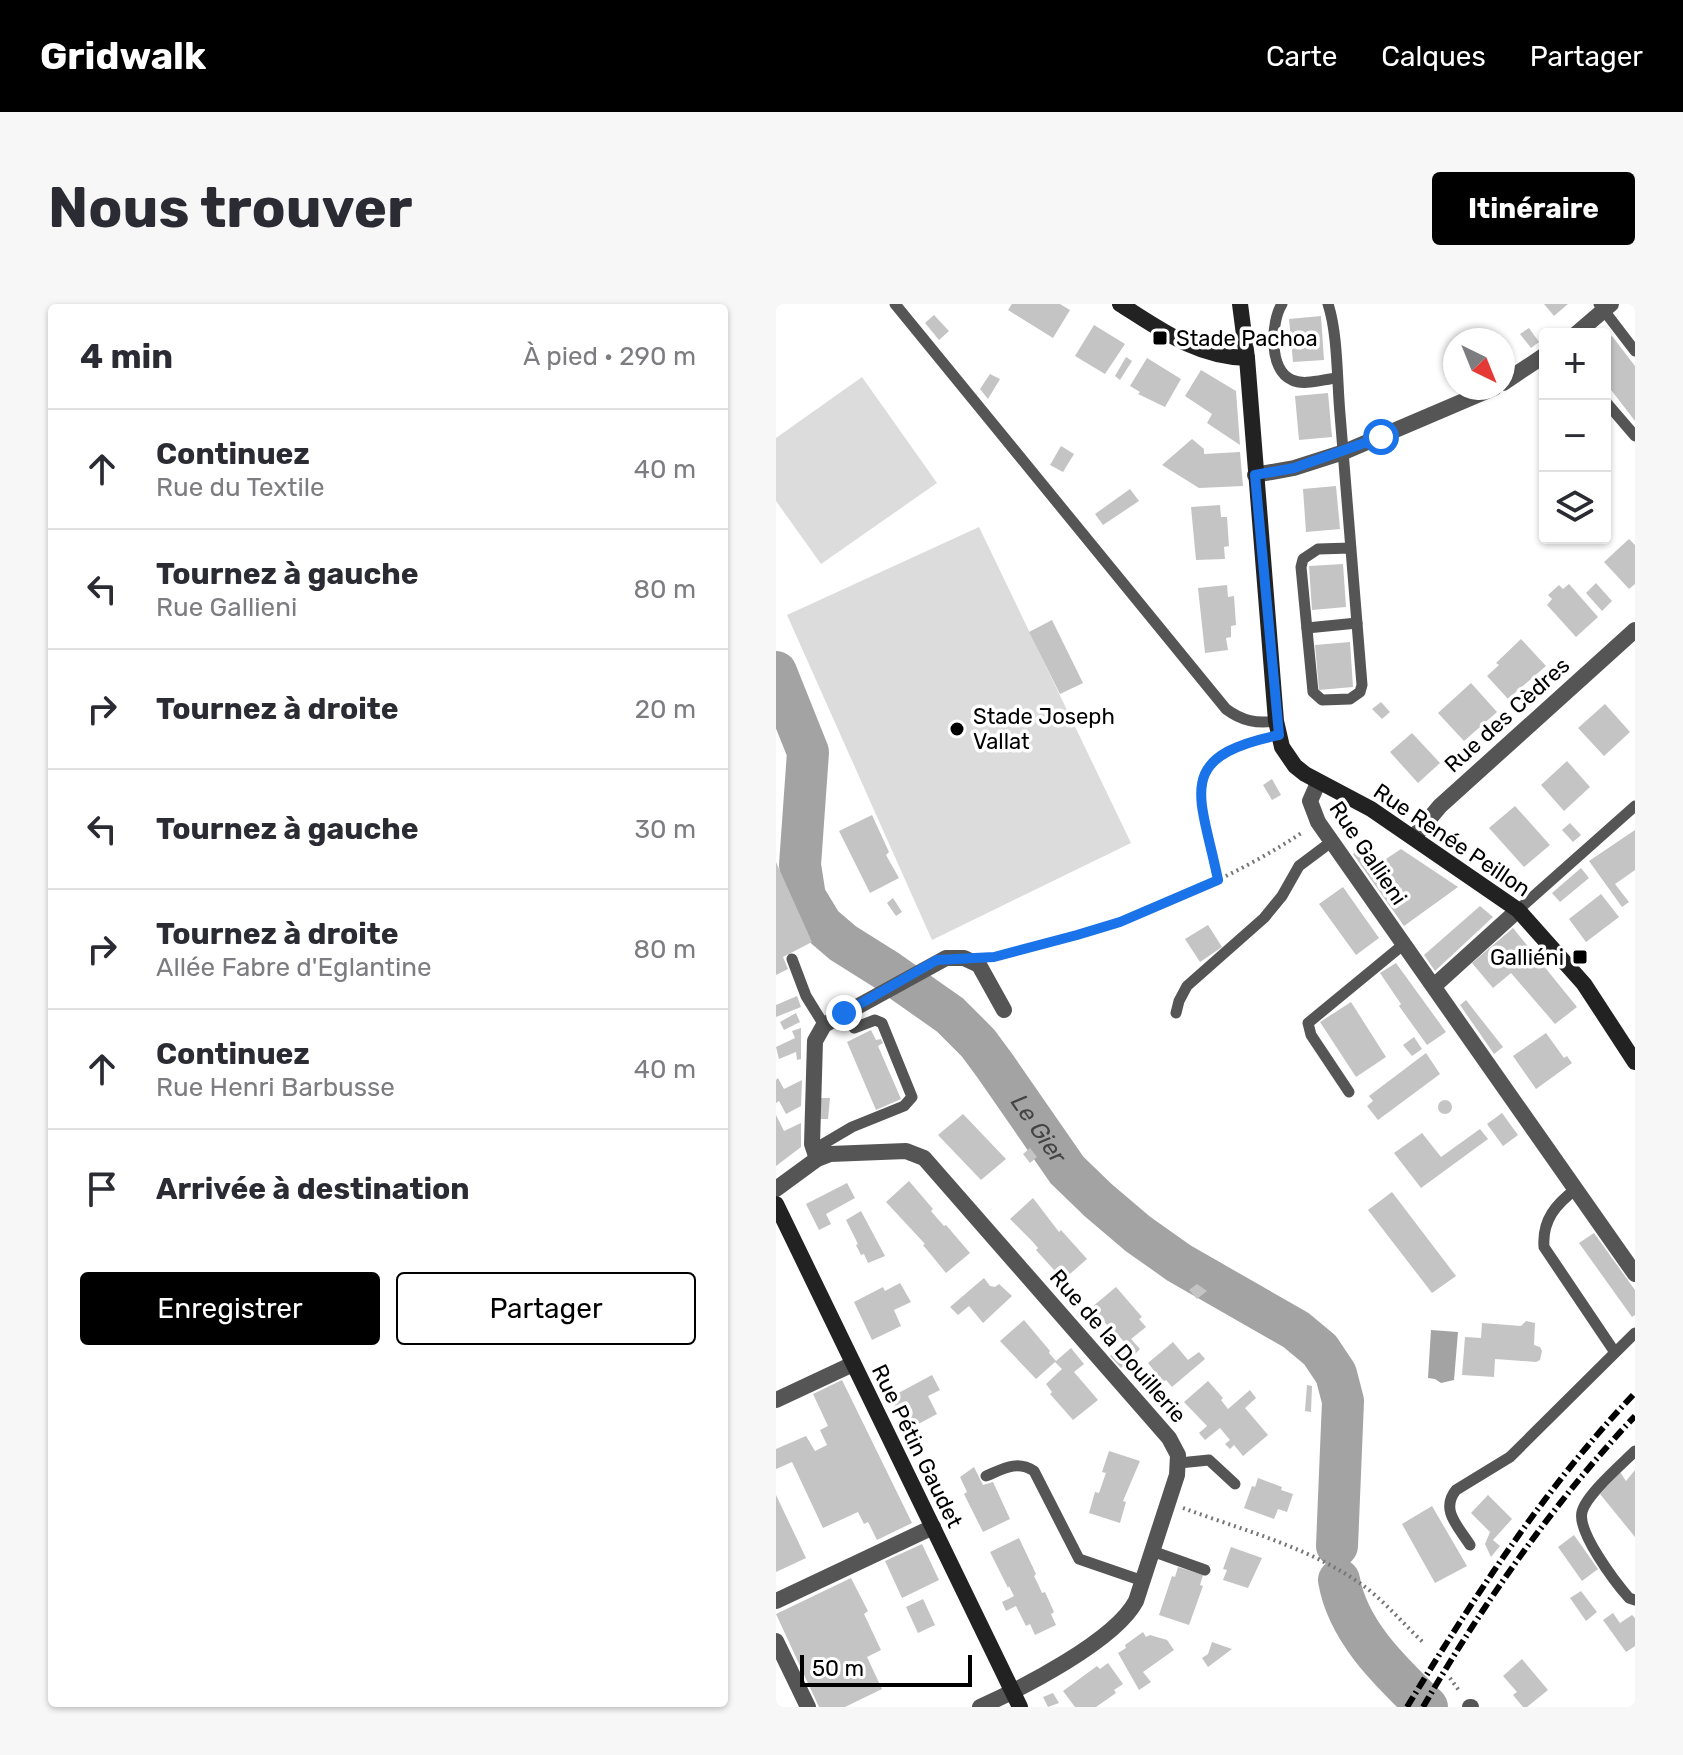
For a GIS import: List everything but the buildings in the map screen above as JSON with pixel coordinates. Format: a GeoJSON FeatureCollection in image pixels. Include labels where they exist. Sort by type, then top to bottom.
{"type":"FeatureCollection","features":[{"type":"Feature","properties":{"kind":"main road"},"geometry":{"type":"LineString","coordinates":[[1120,304],[1184,344],[1222,356],[1247,358]]}},
{"type":"Feature","properties":{"kind":"main road","name":"Rue Gallieni"},"geometry":{"type":"LineString","coordinates":[[1240,304],[1277,728],[1282,747],[1295,766],[1318,783]]}},
{"type":"Feature","properties":{"kind":"main road","name":"Rue Renée Peillon"},"geometry":{"type":"LineString","coordinates":[[1318,783],[1371,809],[1518,910],[1584,984],[1635,1062]]}},
{"type":"Feature","properties":{"kind":"main road","name":"Rue Pétin Gaudet"},"geometry":{"type":"LineString","coordinates":[[776,1204],[1016,1699]]}},
{"type":"Feature","properties":{"kind":"street"},"geometry":{"type":"LineString","coordinates":[[1582,328],[1605,306]]}},
{"type":"Feature","properties":{"kind":"street"},"geometry":{"type":"LineString","coordinates":[[1515,375],[1539,359]]}},
{"type":"Feature","properties":{"kind":"street"},"geometry":{"type":"LineString","coordinates":[[1255,475],[1294,468],[1344,452],[1466,400]]}},
{"type":"Feature","properties":{"kind":"street","name":"Rue des Cèdres"},"geometry":{"type":"LineString","coordinates":[[1414,837],[1440,806],[1635,630]]}},
{"type":"Feature","properties":{"kind":"street","name":"Rue Gallieni"},"geometry":{"type":"LineString","coordinates":[[1318,783],[1311,796],[1311,809],[1331,842],[1635,1274]]}},
{"type":"Feature","properties":{"kind":"street"},"geometry":{"type":"LineString","coordinates":[[1434,986],[1518,910]]}},
{"type":"Feature","properties":{"kind":"street"},"geometry":{"type":"LineString","coordinates":[[815,1155],[815,1041],[824,1025],[946,958],[972,960],[984,973],[1004,1010]]}},
{"type":"Feature","properties":{"kind":"street","name":"Rue de la Douillerie"},"geometry":{"type":"LineString","coordinates":[[776,1189],[815,1155],[906,1151],[924,1158],[1169,1438],[1179,1463]]}},
{"type":"Feature","properties":{"kind":"street"},"geometry":{"type":"LineString","coordinates":[[776,1400],[853,1364]]}},
{"type":"Feature","properties":{"kind":"street"},"geometry":{"type":"LineString","coordinates":[[980,1707],[1016,1699],[1036,1680],[1120,1624],[1130,1614],[1179,1463]]}},
{"type":"Feature","properties":{"kind":"street"},"geometry":{"type":"LineString","coordinates":[[776,1601],[933,1527]]}},
{"type":"Feature","properties":{"kind":"street"},"geometry":{"type":"LineString","coordinates":[[776,1641],[808,1707]]}},
{"type":"Feature","properties":{"kind":"lane"},"geometry":{"type":"LineString","coordinates":[[895,304],[1226,709],[1244,720],[1277,728]]}},
{"type":"Feature","properties":{"kind":"lane"},"geometry":{"type":"LineString","coordinates":[[1282,304],[1276,317],[1273,343],[1287,377],[1301,382],[1337,378]]}},
{"type":"Feature","properties":{"kind":"lane"},"geometry":{"type":"LineString","coordinates":[[1328,304],[1344,452],[1362,685],[1360,692],[1350,699],[1322,700],[1313,692],[1301,567],[1303,559],[1318,549],[1351,548]]}},
{"type":"Feature","properties":{"kind":"lane"},"geometry":{"type":"LineString","coordinates":[[1605,306],[1635,351]]}},
{"type":"Feature","properties":{"kind":"lane"},"geometry":{"type":"LineString","coordinates":[[1611,408],[1635,436]]}},
{"type":"Feature","properties":{"kind":"lane"},"geometry":{"type":"LineString","coordinates":[[1307,628],[1357,623]]}},
{"type":"Feature","properties":{"kind":"lane"},"geometry":{"type":"LineString","coordinates":[[1518,910],[1635,806]]}},
{"type":"Feature","properties":{"kind":"lane"},"geometry":{"type":"LineString","coordinates":[[1176,1013],[1187,986],[1264,918],[1282,896],[1299,866],[1331,842]]}},
{"type":"Feature","properties":{"kind":"lane"},"geometry":{"type":"LineString","coordinates":[[1349,1092],[1311,1035],[1308,1023],[1404,944]]}},
{"type":"Feature","properties":{"kind":"lane"},"geometry":{"type":"LineString","coordinates":[[792,959],[806,996],[824,1025]]}},
{"type":"Feature","properties":{"kind":"lane"},"geometry":{"type":"LineString","coordinates":[[815,1155],[852,1127],[904,1106],[912,1097],[882,1023],[875,1020],[854,1028],[844,1013]]}},
{"type":"Feature","properties":{"kind":"lane"},"geometry":{"type":"LineString","coordinates":[[1576,1189],[1551,1214],[1545,1228],[1544,1247],[1614,1351]]}},
{"type":"Feature","properties":{"kind":"lane"},"geometry":{"type":"LineString","coordinates":[[1470,1545],[1450,1514],[1450,1497],[1456,1490],[1510,1457],[1635,1333]]}},
{"type":"Feature","properties":{"kind":"lane"},"geometry":{"type":"LineString","coordinates":[[1635,1451],[1586,1502],[1581,1513],[1583,1527],[1600,1558],[1629,1598],[1635,1600]]}},
{"type":"Feature","properties":{"kind":"lane"},"geometry":{"type":"LineString","coordinates":[[1179,1463],[1209,1460],[1235,1484]]}},
{"type":"Feature","properties":{"kind":"lane"},"geometry":{"type":"LineString","coordinates":[[986,1476],[1015,1465],[1028,1467],[1039,1478],[1079,1559],[1143,1581]]}},
{"type":"Feature","properties":{"kind":"lane"},"geometry":{"type":"LineString","coordinates":[[1152,1551],[1205,1570]]}},
{"type":"Feature","properties":{"kind":"path"},"geometry":{"type":"LineString","coordinates":[[1218,880],[1201,791],[1205,769],[1223,752],[1277,728]]}},
{"type":"Feature","properties":{"kind":"path"},"geometry":{"type":"LineString","coordinates":[[972,960],[1120,922],[1218,880],[1310,827]]}},
{"type":"Feature","properties":{"kind":"path"},"geometry":{"type":"LineString","coordinates":[[1168,1502],[1312,1557],[1347,1575],[1364,1586],[1425,1644]]}},
{"type":"Feature","properties":{"kind":"shaded area"},"geometry":{"type":"Polygon","coordinates":[[[862,377],[937,483],[821,564],[776,501],[776,438],[862,377]]]}},
{"type":"Feature","properties":{"kind":"shaded area","name":"Stade Joseph Vallat"},"geometry":{"type":"Polygon","coordinates":[[[979,527],[1131,843],[932,940],[787,615],[979,527]]]}},
{"type":"Feature","properties":{"kind":"shaded area"},"geometry":{"type":"Polygon","coordinates":[[[1431,1330],[1458,1332],[1454,1380],[1441,1383],[1428,1378],[1431,1330]]]}},
{"type":"Feature","properties":{"kind":"waterway","name":"Le Gier"},"geometry":{"type":"LineString","coordinates":[[776,672],[808,752],[800,865],[805,897],[822,925],[843,943],[950,1015],[978,1043],[1067,1170],[1098,1200],[1179,1263],[1296,1330],[1320,1350],[1336,1374],[1343,1401],[1337,1546]]}},
{"type":"Feature","properties":{"kind":"waterway","name":"Le Gier"},"geometry":{"type":"LineString","coordinates":[[1339,1580],[1351,1617],[1361,1634],[1427,1707]]}},
{"type":"Feature","properties":{"kind":"railway"},"geometry":{"type":"LineString","coordinates":[[1407,1707],[1458,1625],[1541,1504],[1635,1393]]}},
{"type":"Feature","properties":{"kind":"railway"},"geometry":{"type":"LineString","coordinates":[[1423,1707],[1470,1630],[1521,1556],[1576,1484],[1635,1416]]}},
{"type":"Feature","properties":{"kind":"place","name":"Stade Pachoa"},"geometry":{"type":"Point","coordinates":[1160,338]}},
{"type":"Feature","properties":{"kind":"place","name":"Stade Joseph Vallat"},"geometry":{"type":"Point","coordinates":[957,729]}},
{"type":"Feature","properties":{"kind":"place","name":"Galliéni"},"geometry":{"type":"Point","coordinates":[1580,957]}},
{"type":"Feature","properties":{"kind":"route"},"geometry":{"type":"LineString","coordinates":[[844,1013],[937,960],[994,957],[1077,935],[1120,922],[1218,880],[1201,791],[1205,769],[1223,752],[1235,746],[1279,735],[1255,475],[1294,468],[1381,437]]}}]}
